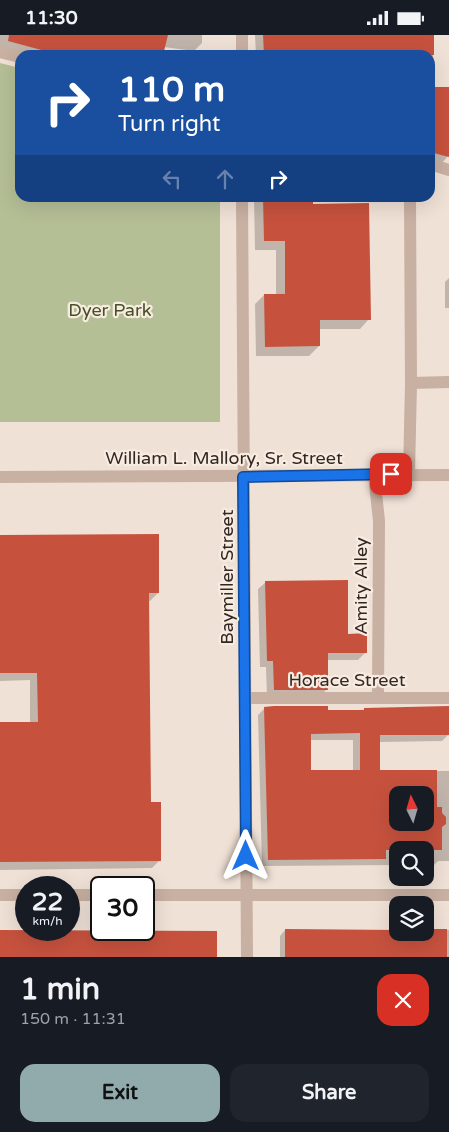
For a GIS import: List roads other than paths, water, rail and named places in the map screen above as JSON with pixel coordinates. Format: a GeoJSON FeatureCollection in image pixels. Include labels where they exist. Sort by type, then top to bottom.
{"type":"FeatureCollection","features":[{"type":"Feature","properties":{"kind":"street"},"geometry":{"type":"LineString","coordinates":[[242,35],[242,50]]}},
{"type":"Feature","properties":{"kind":"street"},"geometry":{"type":"LineString","coordinates":[[0,52],[15,56]]}},
{"type":"Feature","properties":{"kind":"street"},"geometry":{"type":"LineString","coordinates":[[435,166],[449,170]]}},
{"type":"Feature","properties":{"kind":"street","name":"Baymiller Street"},"geometry":{"type":"LineString","coordinates":[[242,202],[247,957]]}},
{"type":"Feature","properties":{"kind":"street"},"geometry":{"type":"LineString","coordinates":[[409,474],[411,383],[410,202]]}},
{"type":"Feature","properties":{"kind":"street"},"geometry":{"type":"LineString","coordinates":[[411,383],[449,382]]}},
{"type":"Feature","properties":{"kind":"street","name":"Amity Alley"},"geometry":{"type":"LineString","coordinates":[[374,475],[379,521],[378,698]]}},
{"type":"Feature","properties":{"kind":"street","name":"William L. Mallory, Sr. Street"},"geometry":{"type":"LineString","coordinates":[[0,477],[449,475]]}},
{"type":"Feature","properties":{"kind":"street","name":"Horace Street"},"geometry":{"type":"LineString","coordinates":[[245,697],[449,698]]}},
{"type":"Feature","properties":{"kind":"street"},"geometry":{"type":"LineString","coordinates":[[0,895],[15,895]]}},
{"type":"Feature","properties":{"kind":"street"},"geometry":{"type":"LineString","coordinates":[[155,895],[449,895]]}},
{"type":"Feature","properties":{"kind":"park label","name":"Dyer Park"},"geometry":{"type":"Point","coordinates":[110,310]}}]}
